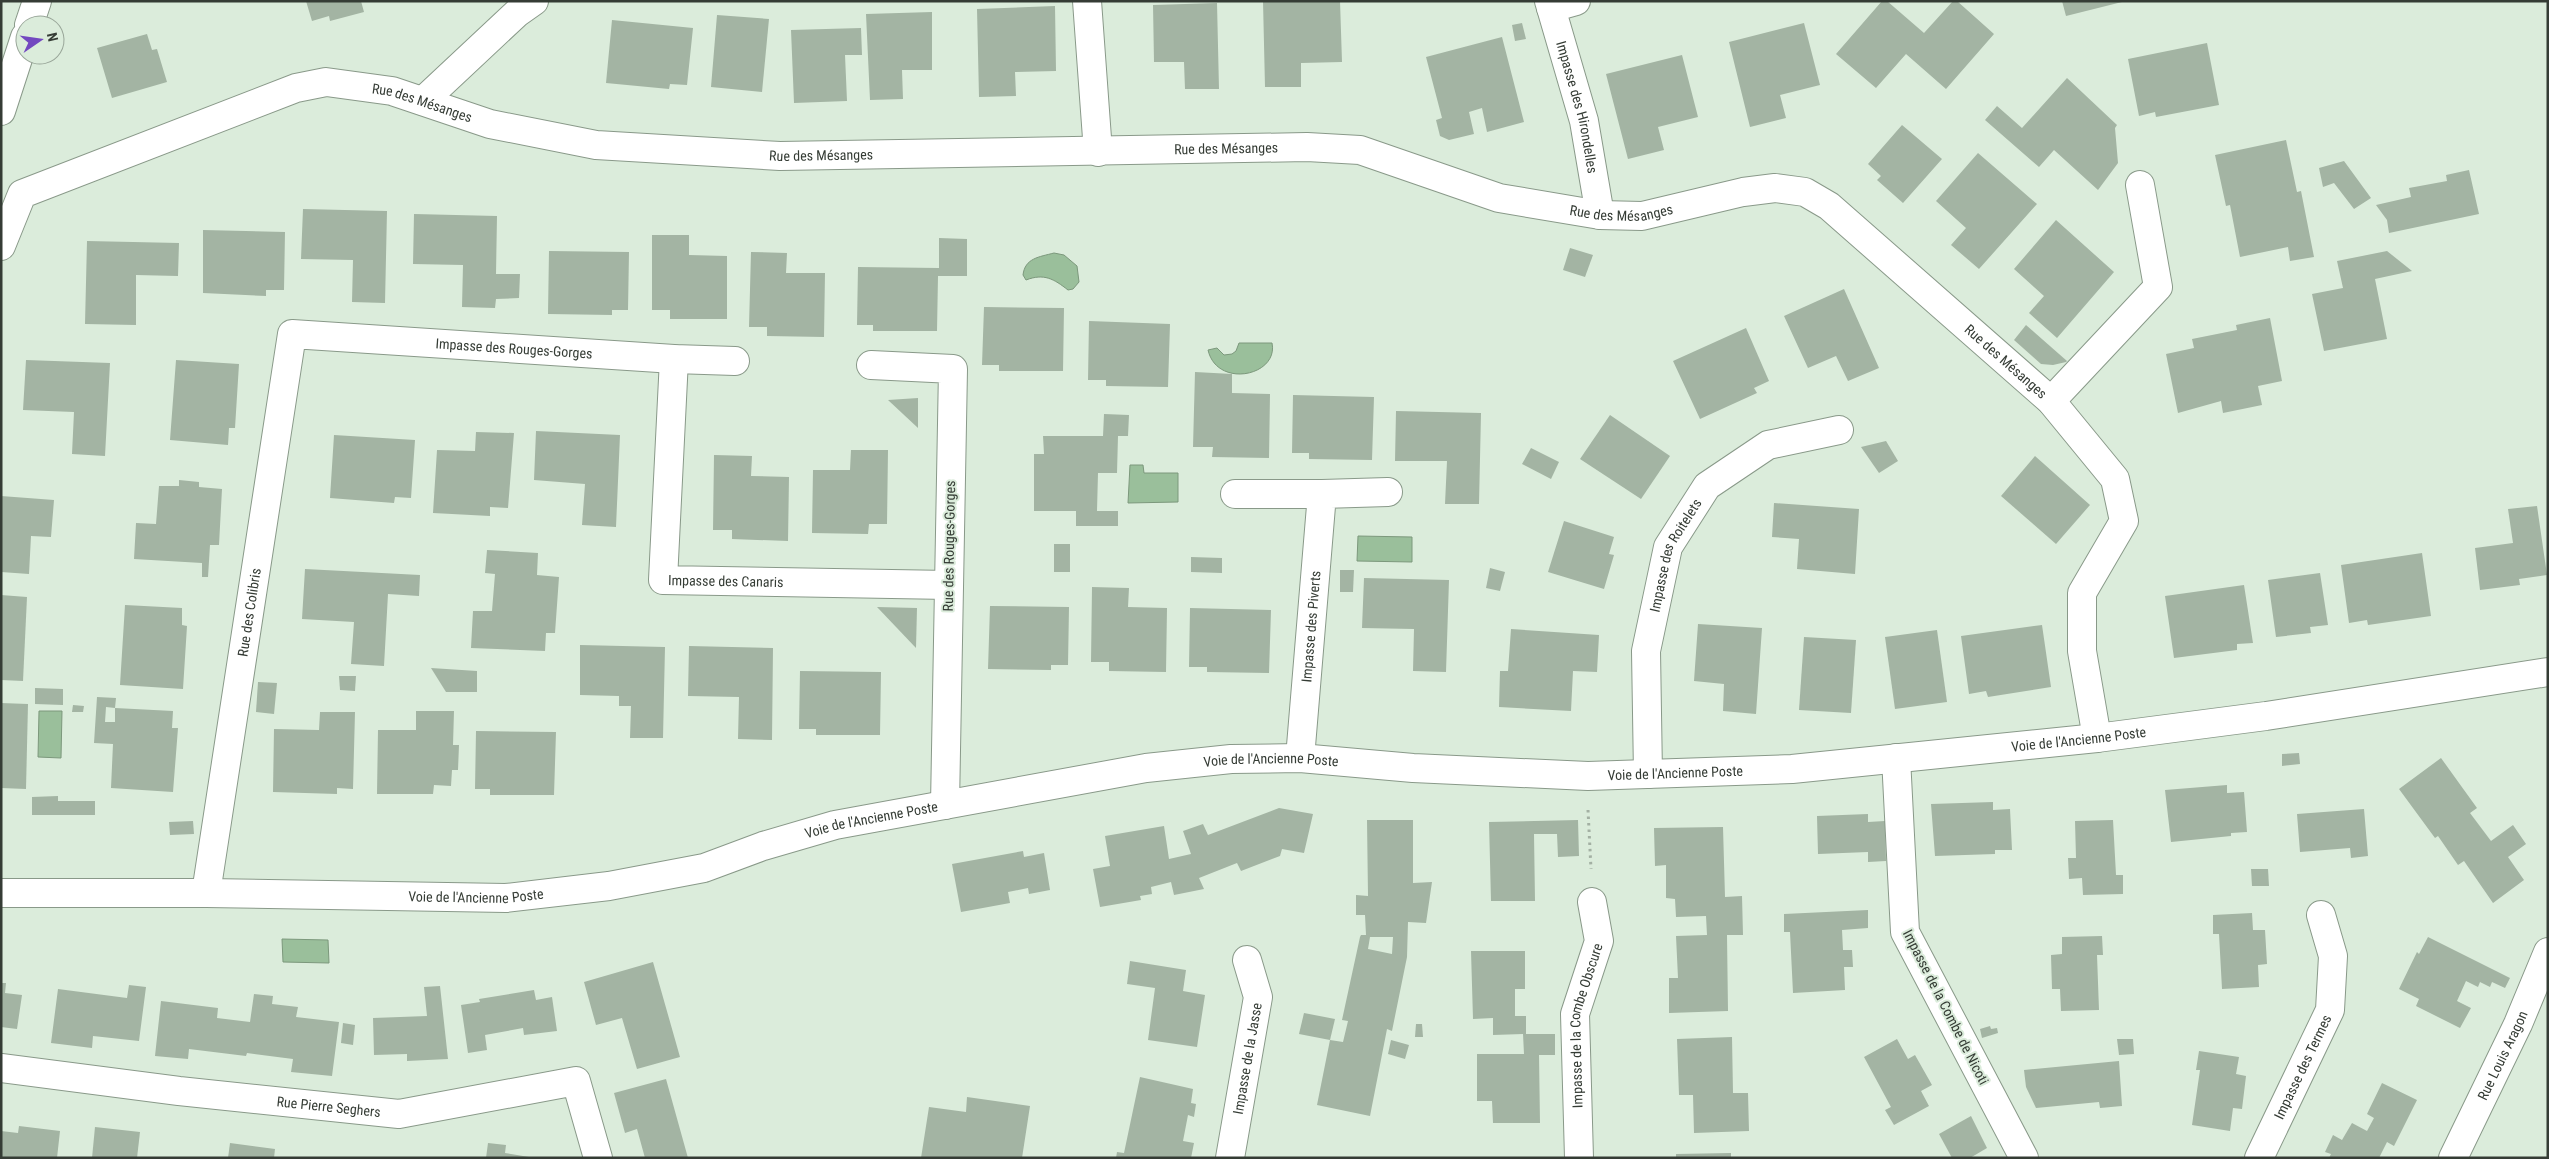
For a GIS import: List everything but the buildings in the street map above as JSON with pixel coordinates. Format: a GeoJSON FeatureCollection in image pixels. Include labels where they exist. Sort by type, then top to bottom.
{"type":"FeatureCollection","features":[{"type":"Feature","properties":{"kind":"street"},"geometry":{"type":"LineString","coordinates":[[32,15],[37,1]]}},
{"type":"Feature","properties":{"kind":"street"},"geometry":{"type":"LineString","coordinates":[[422,101],[517,13],[534,1]]}},
{"type":"Feature","properties":{"kind":"street"},"geometry":{"type":"LineString","coordinates":[[1087,1],[1098,152]]}},
{"type":"Feature","properties":{"kind":"street","name":"Impasse des Hirondelles"},"geometry":{"type":"LineString","coordinates":[[1559,3],[1584,120],[1600,215]]}},
{"type":"Feature","properties":{"kind":"street"},"geometry":{"type":"LineString","coordinates":[[1,111],[16,65]]}},
{"type":"Feature","properties":{"kind":"street","name":"Rue des Mésanges"},"geometry":{"type":"LineString","coordinates":[[1,246],[22,194],[296,88],[326,82],[355,84],[392,91],[490,124],[596,144],[780,156],[1307,147],[1360,150],[1499,198],[1600,215],[1642,216],[1743,192],[1775,188],[1805,192],[1829,206],[2051,401],[2115,479],[2124,521],[2082,593],[2082,651],[2097,738]]}},
{"type":"Feature","properties":{"kind":"street"},"geometry":{"type":"LineString","coordinates":[[2051,401],[2158,287],[2140,185]]}},
{"type":"Feature","properties":{"kind":"street","name":"Impasse des Rouges-Gorges"},"geometry":{"type":"LineString","coordinates":[[292,334],[674,359],[735,361]]}},
{"type":"Feature","properties":{"kind":"street","name":"Rue des Colibris"},"geometry":{"type":"LineString","coordinates":[[206,892],[292,334]]}},
{"type":"Feature","properties":{"kind":"street","name":"Impasse des Canaris"},"geometry":{"type":"LineString","coordinates":[[674,359],[663,580],[948,584]]}},
{"type":"Feature","properties":{"kind":"street","name":"Rue des Rouges-Gorges"},"geometry":{"type":"LineString","coordinates":[[871,365],[953,370],[945,805]]}},
{"type":"Feature","properties":{"kind":"street","name":"Impasse des Roitelets"},"geometry":{"type":"LineString","coordinates":[[1648,774],[1646,650],[1668,547],[1706,486],[1768,445],[1839,430]]}},
{"type":"Feature","properties":{"kind":"street"},"geometry":{"type":"LineString","coordinates":[[1235,494],[1388,492]]}},
{"type":"Feature","properties":{"kind":"street","name":"Impasse des Piverts"},"geometry":{"type":"LineString","coordinates":[[1300,758],[1322,494]]}},
{"type":"Feature","properties":{"kind":"street","name":"Voie de l'Ancienne Poste"},"geometry":{"type":"LineString","coordinates":[[1,893],[206,892],[506,898],[551,894],[704,868],[763,846],[835,825],[1146,768],[1231,759],[1300,758],[1413,768],[1588,776],[1792,769],[2097,738],[2266,716],[2547,671]]}},
{"type":"Feature","properties":{"kind":"street","name":"Impasse de la Combe de Nicoti"},"geometry":{"type":"LineString","coordinates":[[1896,758],[1905,932],[2024,1158]]}},
{"type":"Feature","properties":{"kind":"street","name":"Impasse de la Combe Obscure"},"geometry":{"type":"LineString","coordinates":[[1579,1158],[1575,1014],[1599,941],[1592,902]]}},
{"type":"Feature","properties":{"kind":"street","name":"Impasse des Termes"},"geometry":{"type":"LineString","coordinates":[[2260,1158],[2330,1010],[2333,956],[2321,915]]}},
{"type":"Feature","properties":{"kind":"street","name":"Rue Louis Aragon"},"geometry":{"type":"LineString","coordinates":[[2452,1158],[2514,1033],[2548,952]]}},
{"type":"Feature","properties":{"kind":"street","name":"Impasse de la Jasse"},"geometry":{"type":"LineString","coordinates":[[1230,1158],[1258,997],[1247,960]]}},
{"type":"Feature","properties":{"kind":"street","name":"Rue Pierre Seghers"},"geometry":{"type":"LineString","coordinates":[[1,1068],[179,1092],[400,1114],[576,1081],[598,1158]]}},
{"type":"Feature","properties":{"kind":"path"},"geometry":{"type":"LineString","coordinates":[[1588,776],[1592,902]]}},
{"type":"Feature","properties":{"kind":"shaded area"},"geometry":{"type":"Polygon","coordinates":[[[1054,253],[1064,255],[1077,266],[1079,282],[1073,289],[1068,290],[1053,280],[1044,277],[1026,280],[1023,275],[1024,269],[1034,259],[1054,253]]]}},
{"type":"Feature","properties":{"kind":"shaded area"},"geometry":{"type":"Polygon","coordinates":[[[1239,343],[1272,343],[1272,354],[1266,364],[1257,370],[1246,374],[1234,374],[1223,370],[1214,362],[1208,350],[1217,348],[1224,355],[1232,354],[1236,351],[1239,343]]]}},
{"type":"Feature","properties":{"kind":"shaded area"},"geometry":{"type":"Polygon","coordinates":[[[1130,465],[1143,465],[1144,473],[1178,473],[1178,502],[1128,503],[1130,465]]]}},
{"type":"Feature","properties":{"kind":"shaded area"},"geometry":{"type":"Polygon","coordinates":[[[1358,536],[1412,537],[1412,562],[1357,561],[1358,536]]]}},
{"type":"Feature","properties":{"kind":"shaded area"},"geometry":{"type":"Polygon","coordinates":[[[39,711],[62,711],[61,758],[38,757],[39,711]]]}},
{"type":"Feature","properties":{"kind":"shaded area"},"geometry":{"type":"Polygon","coordinates":[[[282,939],[328,940],[329,963],[283,962],[282,939]]]}}]}
